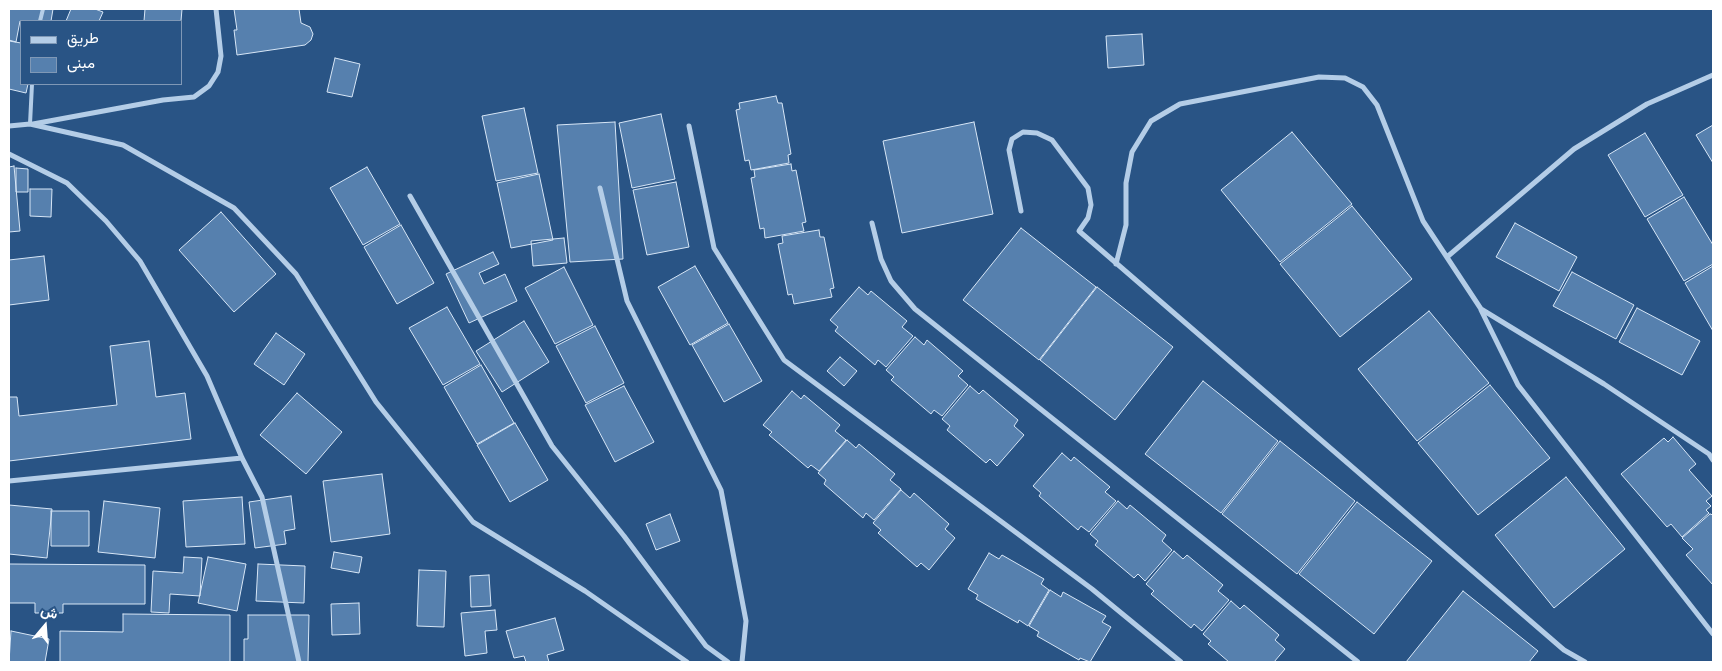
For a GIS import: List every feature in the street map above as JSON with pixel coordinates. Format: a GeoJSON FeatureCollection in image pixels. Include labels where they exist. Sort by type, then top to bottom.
{"type":"FeatureCollection","features":[{"type":"Feature","properties":{"kind":"street"},"geometry":{"type":"LineString","coordinates":[[9,126],[30,124],[163,100],[194,97],[209,86],[218,72],[221,56],[216,9]]}},
{"type":"Feature","properties":{"kind":"street"},"geometry":{"type":"LineString","coordinates":[[1447,257],[1574,149],[1647,104],[1713,75]]}},
{"type":"Feature","properties":{"kind":"street"},"geometry":{"type":"LineString","coordinates":[[1116,264],[1126,225],[1126,183],[1132,152],[1152,121],[1180,104],[1318,77],[1345,78],[1363,87],[1377,105],[1423,221],[1481,309],[1518,385],[1713,634]]}},
{"type":"Feature","properties":{"kind":"street"},"geometry":{"type":"LineString","coordinates":[[30,124],[123,145],[234,208],[296,274],[376,402],[473,522],[585,591],[687,662]]}},
{"type":"Feature","properties":{"kind":"street"},"geometry":{"type":"LineString","coordinates":[[689,126],[714,248],[784,360],[1092,589],[1181,662]]}},
{"type":"Feature","properties":{"kind":"street"},"geometry":{"type":"LineString","coordinates":[[1021,210],[1009,150],[1012,139],[1022,132],[1037,133],[1052,140],[1088,188],[1091,205],[1090,212],[1079,231],[1564,650],[1585,662]]}},
{"type":"Feature","properties":{"kind":"street"},"geometry":{"type":"LineString","coordinates":[[9,154],[67,184],[106,222],[140,261],[207,376],[242,458],[262,497],[300,662]]}},
{"type":"Feature","properties":{"kind":"street"},"geometry":{"type":"LineString","coordinates":[[600,188],[627,301],[721,490],[746,621],[742,662]]}},
{"type":"Feature","properties":{"kind":"street"},"geometry":{"type":"LineString","coordinates":[[410,196],[552,446],[624,536],[706,646],[728,662]]}},
{"type":"Feature","properties":{"kind":"street"},"geometry":{"type":"LineString","coordinates":[[872,223],[881,259],[891,281],[915,310],[1358,662]]}},
{"type":"Feature","properties":{"kind":"street"},"geometry":{"type":"LineString","coordinates":[[1481,309],[1604,384],[1709,454],[1713,460]]}},
{"type":"Feature","properties":{"kind":"street"},"geometry":{"type":"LineString","coordinates":[[9,481],[242,458]]}},
{"type":"Feature","properties":{"kind":"lane"},"geometry":{"type":"LineString","coordinates":[[30,124],[32,85]]}},
{"type":"Feature","properties":{"kind":"building"},"geometry":{"type":"Polygon","coordinates":[[[9,9],[53,9],[51,20],[20,20],[16,42],[9,40],[9,9]]]}},
{"type":"Feature","properties":{"kind":"building"},"geometry":{"type":"Polygon","coordinates":[[[71,9],[95,9],[103,12],[99,20],[66,20],[71,9]]]}},
{"type":"Feature","properties":{"kind":"building"},"geometry":{"type":"Polygon","coordinates":[[[145,9],[182,9],[181,20],[144,20],[145,9]]]}},
{"type":"Feature","properties":{"kind":"building"},"geometry":{"type":"Polygon","coordinates":[[[234,9],[299,9],[301,23],[310,27],[313,34],[311,40],[305,45],[237,55],[234,30],[237,30],[234,9]]]}},
{"type":"Feature","properties":{"kind":"building"},"geometry":{"type":"Polygon","coordinates":[[[1142,34],[1144,65],[1108,68],[1106,36],[1142,34]]]}},
{"type":"Feature","properties":{"kind":"building"},"geometry":{"type":"Polygon","coordinates":[[[9,41],[20,43],[20,85],[28,85],[26,93],[9,89],[9,41]]]}},
{"type":"Feature","properties":{"kind":"building"},"geometry":{"type":"Polygon","coordinates":[[[335,58],[360,64],[352,97],[327,92],[335,58]]]}},
{"type":"Feature","properties":{"kind":"building"},"geometry":{"type":"Polygon","coordinates":[[[776,96],[778,103],[782,103],[791,154],[788,155],[789,163],[751,170],[749,160],[745,161],[736,110],[740,109],[739,103],[776,96]]]}},
{"type":"Feature","properties":{"kind":"building"},"geometry":{"type":"Polygon","coordinates":[[[524,108],[538,173],[496,181],[482,116],[524,108]]]}},
{"type":"Feature","properties":{"kind":"building"},"geometry":{"type":"Polygon","coordinates":[[[661,114],[675,179],[632,188],[619,123],[661,114]]]}},
{"type":"Feature","properties":{"kind":"building"},"geometry":{"type":"Polygon","coordinates":[[[615,122],[623,259],[570,262],[557,125],[615,122]]]}},
{"type":"Feature","properties":{"kind":"building"},"geometry":{"type":"Polygon","coordinates":[[[974,122],[993,214],[902,233],[883,141],[974,122]]]}},
{"type":"Feature","properties":{"kind":"building"},"geometry":{"type":"Polygon","coordinates":[[[1713,125],[1713,163],[1696,135],[1713,125]]]}},
{"type":"Feature","properties":{"kind":"building"},"geometry":{"type":"Polygon","coordinates":[[[1292,132],[1352,204],[1280,262],[1221,190],[1292,132]]]}},
{"type":"Feature","properties":{"kind":"building"},"geometry":{"type":"Polygon","coordinates":[[[1645,133],[1683,195],[1645,217],[1608,155],[1645,133]]]}},
{"type":"Feature","properties":{"kind":"building"},"geometry":{"type":"Polygon","coordinates":[[[791,164],[792,171],[796,170],[806,222],[802,223],[804,231],[765,238],[764,228],[760,229],[751,178],[755,177],[754,170],[791,164]]]}},
{"type":"Feature","properties":{"kind":"building"},"geometry":{"type":"Polygon","coordinates":[[[14,166],[20,231],[9,232],[9,167],[14,166]]]}},
{"type":"Feature","properties":{"kind":"building"},"geometry":{"type":"Polygon","coordinates":[[[367,167],[400,224],[363,245],[330,188],[367,167]]]}},
{"type":"Feature","properties":{"kind":"building"},"geometry":{"type":"Polygon","coordinates":[[[16,168],[28,169],[28,192],[16,192],[16,168]]]}},
{"type":"Feature","properties":{"kind":"building"},"geometry":{"type":"Polygon","coordinates":[[[539,174],[553,240],[511,248],[497,183],[539,174]]]}},
{"type":"Feature","properties":{"kind":"building"},"geometry":{"type":"Polygon","coordinates":[[[676,182],[689,247],[647,255],[633,190],[676,182]]]}},
{"type":"Feature","properties":{"kind":"building"},"geometry":{"type":"Polygon","coordinates":[[[30,189],[52,189],[51,217],[30,216],[30,189]]]}},
{"type":"Feature","properties":{"kind":"building"},"geometry":{"type":"Polygon","coordinates":[[[1684,197],[1713,245],[1713,264],[1684,281],[1647,219],[1684,197]]]}},
{"type":"Feature","properties":{"kind":"building"},"geometry":{"type":"Polygon","coordinates":[[[1352,206],[1412,279],[1340,337],[1280,264],[1352,206]]]}},
{"type":"Feature","properties":{"kind":"building"},"geometry":{"type":"Polygon","coordinates":[[[221,212],[276,274],[234,312],[179,250],[221,212]]]}},
{"type":"Feature","properties":{"kind":"building"},"geometry":{"type":"Polygon","coordinates":[[[1515,223],[1577,257],[1559,291],[1496,257],[1515,223]]]}},
{"type":"Feature","properties":{"kind":"building"},"geometry":{"type":"Polygon","coordinates":[[[401,225],[434,283],[397,304],[364,247],[401,225]]]}},
{"type":"Feature","properties":{"kind":"building"},"geometry":{"type":"Polygon","coordinates":[[[1021,228],[1096,287],[1039,360],[963,300],[1021,228]]]}},
{"type":"Feature","properties":{"kind":"building"},"geometry":{"type":"Polygon","coordinates":[[[819,230],[820,237],[824,237],[834,288],[830,289],[832,297],[794,304],[792,294],[788,295],[778,244],[783,243],[782,236],[819,230]]]}},
{"type":"Feature","properties":{"kind":"building"},"geometry":{"type":"Polygon","coordinates":[[[564,238],[567,263],[533,266],[531,241],[564,238]]]}},
{"type":"Feature","properties":{"kind":"building"},"geometry":{"type":"Polygon","coordinates":[[[493,252],[499,264],[479,273],[484,284],[505,274],[517,301],[469,323],[446,274],[493,252]]]}},
{"type":"Feature","properties":{"kind":"building"},"geometry":{"type":"Polygon","coordinates":[[[44,256],[49,300],[9,305],[9,260],[44,256]]]}},
{"type":"Feature","properties":{"kind":"building"},"geometry":{"type":"Polygon","coordinates":[[[695,266],[728,323],[690,345],[658,287],[695,266]]]}},
{"type":"Feature","properties":{"kind":"building"},"geometry":{"type":"Polygon","coordinates":[[[1713,266],[1713,331],[1685,283],[1713,266]]]}},
{"type":"Feature","properties":{"kind":"building"},"geometry":{"type":"Polygon","coordinates":[[[564,267],[593,325],[555,344],[525,288],[564,267]]]}},
{"type":"Feature","properties":{"kind":"building"},"geometry":{"type":"Polygon","coordinates":[[[1572,272],[1634,305],[1616,339],[1553,306],[1572,272]]]}},
{"type":"Feature","properties":{"kind":"building"},"geometry":{"type":"Polygon","coordinates":[[[859,287],[868,295],[871,291],[907,321],[902,327],[913,336],[886,367],[878,360],[875,365],[835,331],[838,327],[830,320],[859,287]]]}},
{"type":"Feature","properties":{"kind":"building"},"geometry":{"type":"Polygon","coordinates":[[[1097,287],[1173,347],[1115,420],[1040,360],[1097,287]]]}},
{"type":"Feature","properties":{"kind":"building"},"geometry":{"type":"Polygon","coordinates":[[[447,307],[480,364],[443,385],[409,328],[447,307]]]}},
{"type":"Feature","properties":{"kind":"building"},"geometry":{"type":"Polygon","coordinates":[[[1637,308],[1700,341],[1682,375],[1619,342],[1637,308]]]}},
{"type":"Feature","properties":{"kind":"building"},"geometry":{"type":"Polygon","coordinates":[[[1429,311],[1489,383],[1417,441],[1358,369],[1429,311]]]}},
{"type":"Feature","properties":{"kind":"building"},"geometry":{"type":"Polygon","coordinates":[[[524,321],[549,362],[502,392],[476,351],[524,321]]]}},
{"type":"Feature","properties":{"kind":"building"},"geometry":{"type":"Polygon","coordinates":[[[729,324],[762,381],[724,402],[692,345],[729,324]]]}},
{"type":"Feature","properties":{"kind":"building"},"geometry":{"type":"Polygon","coordinates":[[[595,326],[624,383],[586,403],[556,346],[595,326]]]}},
{"type":"Feature","properties":{"kind":"building"},"geometry":{"type":"Polygon","coordinates":[[[276,333],[305,354],[284,385],[254,364],[276,333]]]}},
{"type":"Feature","properties":{"kind":"building"},"geometry":{"type":"Polygon","coordinates":[[[915,337],[924,345],[927,340],[963,371],[958,376],[968,385],[942,416],[934,410],[931,414],[891,380],[894,377],[886,370],[915,337]]]}},
{"type":"Feature","properties":{"kind":"building"},"geometry":{"type":"Polygon","coordinates":[[[149,341],[156,397],[185,393],[191,439],[9,461],[9,397],[17,397],[19,416],[117,405],[110,346],[149,341]]]}},
{"type":"Feature","properties":{"kind":"building"},"geometry":{"type":"Polygon","coordinates":[[[840,357],[857,371],[844,386],[827,371],[840,357]]]}},
{"type":"Feature","properties":{"kind":"building"},"geometry":{"type":"Polygon","coordinates":[[[481,365],[514,423],[477,444],[444,387],[481,365]]]}},
{"type":"Feature","properties":{"kind":"building"},"geometry":{"type":"Polygon","coordinates":[[[1203,381],[1278,441],[1221,513],[1145,454],[1203,381]]]}},
{"type":"Feature","properties":{"kind":"building"},"geometry":{"type":"Polygon","coordinates":[[[1490,385],[1550,458],[1478,515],[1418,443],[1490,385]]]}},
{"type":"Feature","properties":{"kind":"building"},"geometry":{"type":"Polygon","coordinates":[[[624,386],[654,442],[615,462],[585,405],[624,386]]]}},
{"type":"Feature","properties":{"kind":"building"},"geometry":{"type":"Polygon","coordinates":[[[970,386],[979,394],[983,390],[1018,420],[1014,426],[1024,435],[997,466],[990,459],[986,463],[947,430],[950,426],[942,419],[970,386]]]}},
{"type":"Feature","properties":{"kind":"building"},"geometry":{"type":"Polygon","coordinates":[[[792,391],[801,399],[804,395],[840,425],[835,431],[846,440],[819,471],[811,465],[808,468],[769,435],[772,432],[763,425],[792,391]]]}},
{"type":"Feature","properties":{"kind":"building"},"geometry":{"type":"Polygon","coordinates":[[[297,393],[342,432],[306,474],[260,435],[297,393]]]}},
{"type":"Feature","properties":{"kind":"building"},"geometry":{"type":"Polygon","coordinates":[[[515,423],[548,480],[510,502],[477,445],[515,423]]]}},
{"type":"Feature","properties":{"kind":"building"},"geometry":{"type":"Polygon","coordinates":[[[1673,437],[1696,464],[1689,470],[1712,496],[1706,501],[1711,506],[1706,510],[1709,513],[1682,537],[1671,524],[1667,527],[1621,474],[1664,438],[1668,442],[1673,437]]]}},
{"type":"Feature","properties":{"kind":"building"},"geometry":{"type":"Polygon","coordinates":[[[847,440],[856,448],[859,444],[895,474],[890,480],[901,489],[874,520],[866,513],[863,518],[824,484],[826,480],[818,473],[847,440]]]}},
{"type":"Feature","properties":{"kind":"building"},"geometry":{"type":"Polygon","coordinates":[[[1280,441],[1355,501],[1297,574],[1222,514],[1280,441]]]}},
{"type":"Feature","properties":{"kind":"building"},"geometry":{"type":"Polygon","coordinates":[[[1062,453],[1071,461],[1074,457],[1110,487],[1105,492],[1116,501],[1089,532],[1081,526],[1078,530],[1039,496],[1041,493],[1033,486],[1062,453]]]}},
{"type":"Feature","properties":{"kind":"building"},"geometry":{"type":"Polygon","coordinates":[[[382,474],[390,534],[331,542],[323,481],[382,474]]]}},
{"type":"Feature","properties":{"kind":"building"},"geometry":{"type":"Polygon","coordinates":[[[1566,477],[1625,549],[1554,608],[1495,535],[1566,477]]]}},
{"type":"Feature","properties":{"kind":"building"},"geometry":{"type":"Polygon","coordinates":[[[901,490],[910,498],[914,493],[949,524],[945,529],[955,538],[929,570],[921,563],[917,567],[878,533],[881,530],[873,523],[901,490]]]}},
{"type":"Feature","properties":{"kind":"building"},"geometry":{"type":"Polygon","coordinates":[[[291,496],[295,529],[284,531],[286,544],[255,548],[249,502],[291,496]]]}},
{"type":"Feature","properties":{"kind":"building"},"geometry":{"type":"Polygon","coordinates":[[[242,497],[245,544],[186,547],[183,501],[242,497]]]}},
{"type":"Feature","properties":{"kind":"building"},"geometry":{"type":"Polygon","coordinates":[[[104,501],[160,508],[155,558],[98,552],[104,501]]]}},
{"type":"Feature","properties":{"kind":"building"},"geometry":{"type":"Polygon","coordinates":[[[1118,501],[1127,509],[1130,505],[1166,535],[1162,541],[1172,550],[1145,581],[1138,574],[1134,578],[1095,545],[1098,541],[1090,534],[1118,501]]]}},
{"type":"Feature","properties":{"kind":"building"},"geometry":{"type":"Polygon","coordinates":[[[1357,502],[1432,561],[1374,634],[1299,574],[1357,502]]]}},
{"type":"Feature","properties":{"kind":"building"},"geometry":{"type":"Polygon","coordinates":[[[9,505],[52,509],[47,558],[9,554],[9,505]]]}},
{"type":"Feature","properties":{"kind":"building"},"geometry":{"type":"Polygon","coordinates":[[[51,511],[89,511],[89,546],[51,546],[51,511]]]}},
{"type":"Feature","properties":{"kind":"building"},"geometry":{"type":"Polygon","coordinates":[[[670,514],[680,541],[656,550],[646,524],[670,514]]]}},
{"type":"Feature","properties":{"kind":"building"},"geometry":{"type":"Polygon","coordinates":[[[1710,514],[1713,515],[1713,585],[1686,555],[1693,549],[1682,538],[1710,514]]]}},
{"type":"Feature","properties":{"kind":"building"},"geometry":{"type":"Polygon","coordinates":[[[1174,551],[1183,559],[1187,555],[1223,585],[1218,591],[1229,600],[1202,631],[1194,624],[1191,628],[1151,594],[1154,591],[1146,584],[1174,551]]]}},
{"type":"Feature","properties":{"kind":"building"},"geometry":{"type":"Polygon","coordinates":[[[334,552],[362,557],[359,573],[331,568],[334,552]]]}},
{"type":"Feature","properties":{"kind":"building"},"geometry":{"type":"Polygon","coordinates":[[[989,553],[999,559],[1002,555],[1044,579],[1041,584],[1049,590],[1028,626],[1019,620],[1018,623],[976,599],[978,595],[968,589],[989,553]]]}},
{"type":"Feature","properties":{"kind":"building"},"geometry":{"type":"Polygon","coordinates":[[[184,557],[202,558],[200,596],[170,594],[169,613],[151,612],[153,571],[183,573],[184,557]]]}},
{"type":"Feature","properties":{"kind":"building"},"geometry":{"type":"Polygon","coordinates":[[[208,557],[246,564],[237,611],[198,603],[208,557]]]}},
{"type":"Feature","properties":{"kind":"building"},"geometry":{"type":"Polygon","coordinates":[[[9,564],[145,565],[145,604],[63,604],[63,613],[35,613],[35,603],[9,603],[9,564]]]}},
{"type":"Feature","properties":{"kind":"building"},"geometry":{"type":"Polygon","coordinates":[[[258,564],[305,566],[304,603],[256,601],[258,564]]]}},
{"type":"Feature","properties":{"kind":"building"},"geometry":{"type":"Polygon","coordinates":[[[419,570],[446,571],[444,627],[417,626],[419,570]]]}},
{"type":"Feature","properties":{"kind":"building"},"geometry":{"type":"Polygon","coordinates":[[[489,575],[491,606],[471,607],[470,576],[489,575]]]}},
{"type":"Feature","properties":{"kind":"building"},"geometry":{"type":"Polygon","coordinates":[[[1050,590],[1061,597],[1063,592],[1106,616],[1102,622],[1111,627],[1090,662],[1080,658],[1079,660],[1037,636],[1039,632],[1029,626],[1050,590]]]}},
{"type":"Feature","properties":{"kind":"building"},"geometry":{"type":"Polygon","coordinates":[[[1463,591],[1538,651],[1529,662],[1406,662],[1463,591]]]}},
{"type":"Feature","properties":{"kind":"building"},"geometry":{"type":"Polygon","coordinates":[[[1231,601],[1240,609],[1244,605],[1279,635],[1275,640],[1285,649],[1274,662],[1229,662],[1208,644],[1211,641],[1203,634],[1231,601]]]}},
{"type":"Feature","properties":{"kind":"building"},"geometry":{"type":"Polygon","coordinates":[[[359,603],[360,634],[332,635],[331,604],[359,603]]]}},
{"type":"Feature","properties":{"kind":"building"},"geometry":{"type":"Polygon","coordinates":[[[495,610],[497,630],[485,631],[487,653],[465,656],[461,613],[495,610]]]}},
{"type":"Feature","properties":{"kind":"building"},"geometry":{"type":"Polygon","coordinates":[[[123,614],[230,615],[230,662],[60,662],[60,631],[123,632],[123,614]]]}},
{"type":"Feature","properties":{"kind":"building"},"geometry":{"type":"Polygon","coordinates":[[[248,615],[309,615],[308,662],[244,662],[244,639],[248,639],[248,615]]]}},
{"type":"Feature","properties":{"kind":"building"},"geometry":{"type":"Polygon","coordinates":[[[555,618],[564,650],[547,655],[549,662],[526,662],[524,656],[514,658],[506,631],[555,618]]]}},
{"type":"Feature","properties":{"kind":"building"},"geometry":{"type":"Polygon","coordinates":[[[11,631],[49,639],[45,662],[9,662],[11,631]]]}}]}
